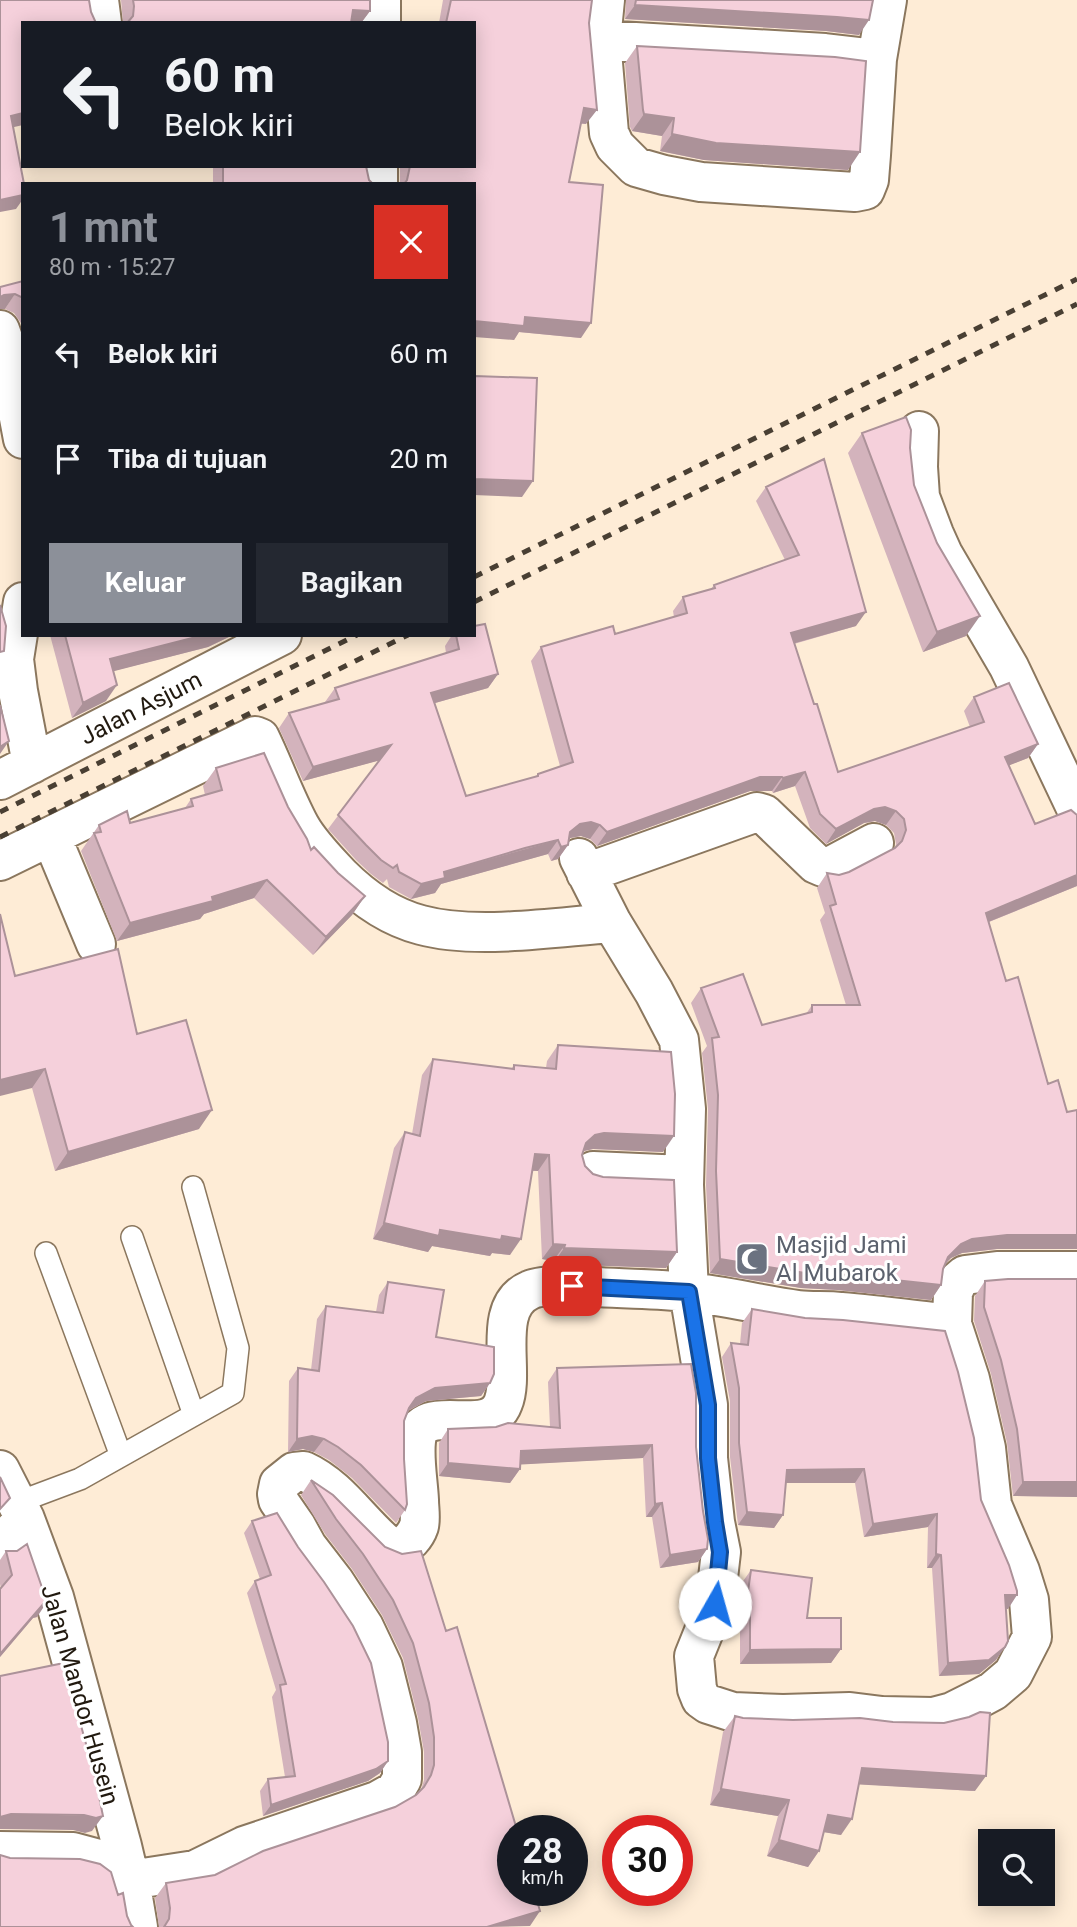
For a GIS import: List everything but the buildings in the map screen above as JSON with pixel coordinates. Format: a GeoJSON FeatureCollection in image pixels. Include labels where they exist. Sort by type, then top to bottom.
{"type":"FeatureCollection","features":[{"type":"Feature","properties":{"kind":"street"},"geometry":{"type":"LineString","coordinates":[[99,0],[102,21]]}},
{"type":"Feature","properties":{"kind":"street"},"geometry":{"type":"LineString","coordinates":[[381,21],[382,0]]}},
{"type":"Feature","properties":{"kind":"street"},"geometry":{"type":"LineString","coordinates":[[605,0],[601,40],[609,133],[615,146],[636,167],[664,175],[714,183],[855,192],[865,190],[869,180],[877,58],[887,0]]}},
{"type":"Feature","properties":{"kind":"street"},"geometry":{"type":"LineString","coordinates":[[601,40],[877,58]]}},
{"type":"Feature","properties":{"kind":"street"},"geometry":{"type":"LineString","coordinates":[[0,330],[21,428]]}},
{"type":"Feature","properties":{"kind":"street"},"geometry":{"type":"LineString","coordinates":[[919,431],[920,497],[934,534],[1009,667],[1077,810]]}},
{"type":"Feature","properties":{"kind":"street"},"geometry":{"type":"LineString","coordinates":[[16,772],[18,691],[14,659],[21,615]]}},
{"type":"Feature","properties":{"kind":"street","name":"Jalan Asjum"},"geometry":{"type":"LineString","coordinates":[[16,772],[278,637]]}},
{"type":"Feature","properties":{"kind":"street"},"geometry":{"type":"LineString","coordinates":[[0,861],[255,736],[260,738],[301,828],[323,858],[356,891],[394,915],[420,925],[444,930],[490,932],[612,923]]}},
{"type":"Feature","properties":{"kind":"street"},"geometry":{"type":"LineString","coordinates":[[874,843],[829,867],[823,867],[816,864],[764,814],[757,812],[583,865],[612,923],[654,992],[679,1040],[686,1109],[684,1175],[689,1292],[708,1405],[708,1458],[720,1552],[715,1604],[694,1656],[697,1689],[701,1699],[733,1712],[850,1712],[881,1716],[933,1717],[952,1712],[993,1691],[1013,1674],[1031,1637],[1029,1600],[1020,1571],[992,1505],[986,1448],[970,1379],[952,1324],[953,1292],[958,1281],[965,1275],[997,1271],[1077,1271]]}},
{"type":"Feature","properties":{"kind":"street"},"geometry":{"type":"LineString","coordinates":[[51,836],[96,944]]}},
{"type":"Feature","properties":{"kind":"street"},"geometry":{"type":"LineString","coordinates":[[593,1171],[684,1175]]}},
{"type":"Feature","properties":{"kind":"street"},"geometry":{"type":"LineString","coordinates":[[0,1851],[73,1852],[99,1859],[131,1880],[195,1870],[244,1846],[377,1801],[395,1791],[402,1779],[402,1752],[383,1667],[364,1627],[278,1500],[279,1484],[294,1472],[309,1473],[354,1510],[385,1543],[396,1547],[410,1542],[419,1527],[416,1436],[422,1426],[432,1422],[449,1419],[476,1421],[492,1416],[503,1405],[507,1380],[506,1332],[509,1315],[518,1298],[530,1289],[572,1286],[689,1292],[801,1311],[838,1311],[952,1324]]}},
{"type":"Feature","properties":{"kind":"street","name":"Jalan Mandor Husein"},"geometry":{"type":"LineString","coordinates":[[10,1509],[54,1597],[131,1880],[138,1927]]}},
{"type":"Feature","properties":{"kind":"lane"},"geometry":{"type":"LineString","coordinates":[[10,1509],[80,1479],[233,1393],[238,1348],[193,1187]]}},
{"type":"Feature","properties":{"kind":"lane"},"geometry":{"type":"LineString","coordinates":[[131,1237],[194,1415]]}},
{"type":"Feature","properties":{"kind":"lane"},"geometry":{"type":"LineString","coordinates":[[46,1253],[121,1456]]}},
{"type":"Feature","properties":{"kind":"railway"},"geometry":{"type":"LineString","coordinates":[[476,576],[1077,279]]}},
{"type":"Feature","properties":{"kind":"railway"},"geometry":{"type":"LineString","coordinates":[[476,601],[1077,304]]}},
{"type":"Feature","properties":{"kind":"railway"},"geometry":{"type":"LineString","coordinates":[[0,812],[353,637]]}},
{"type":"Feature","properties":{"kind":"railway"},"geometry":{"type":"LineString","coordinates":[[0,837],[404,637]]}},
{"type":"Feature","properties":{"kind":"place","name":"Masjid Jami Al Mubarok"},"geometry":{"type":"Point","coordinates":[752,1259]}},
{"type":"Feature","properties":{"kind":"route"},"geometry":{"type":"LineString","coordinates":[[572,1286],[689,1292],[708,1405],[708,1458],[720,1552],[715,1604]]}}]}
